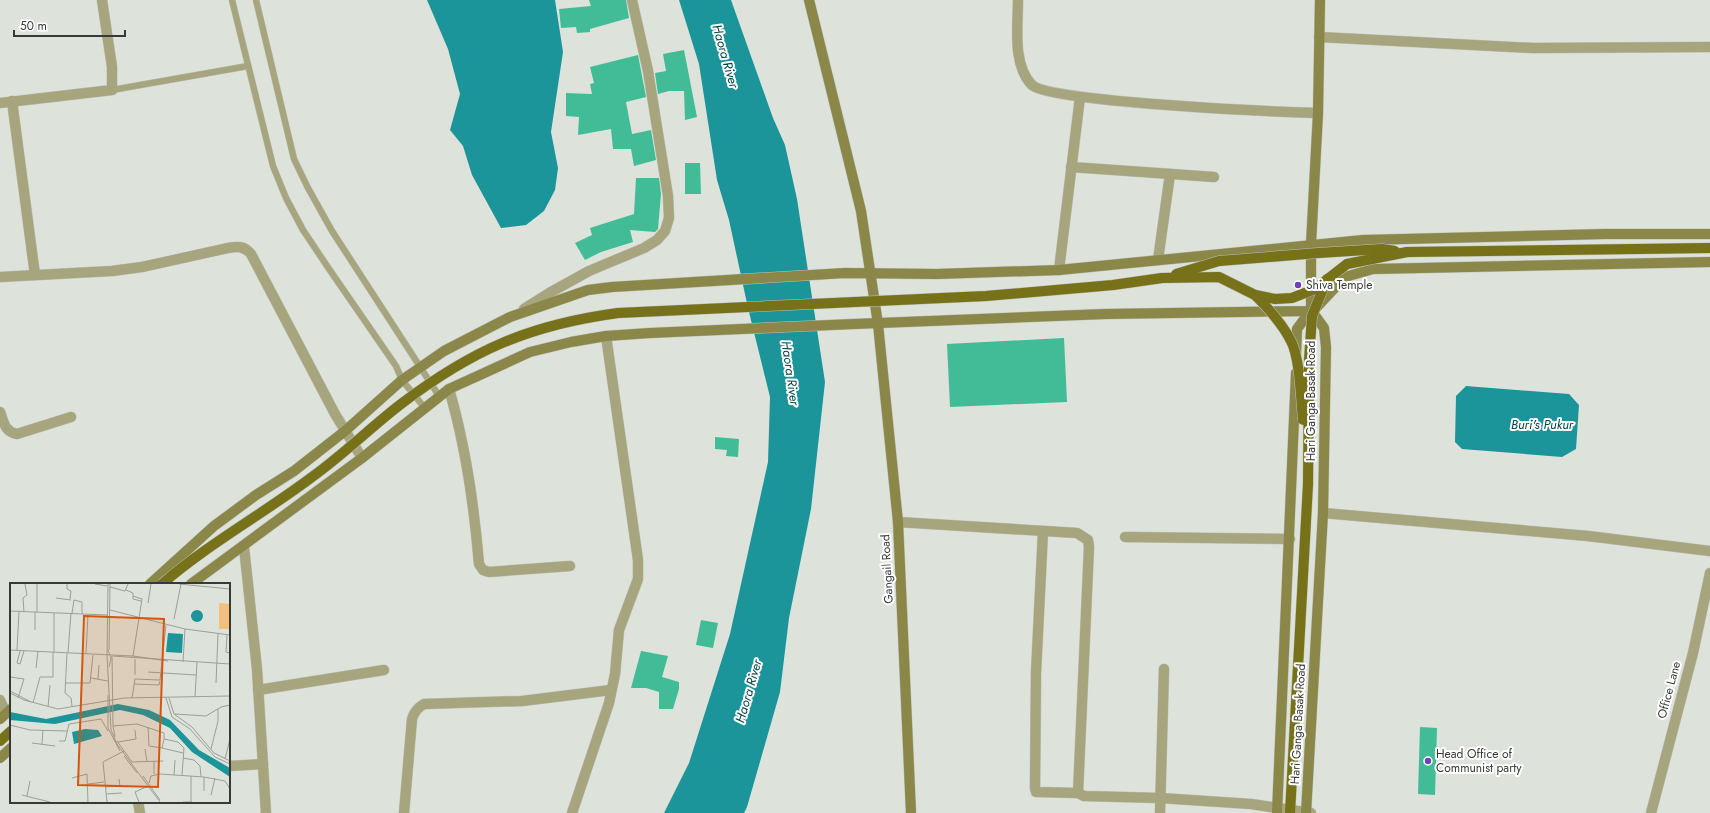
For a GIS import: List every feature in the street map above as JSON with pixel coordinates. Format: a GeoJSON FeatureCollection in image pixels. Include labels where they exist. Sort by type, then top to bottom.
{"type":"FeatureCollection","features":[{"type":"Feature","properties":{"kind":"main road"},"geometry":{"type":"LineString","coordinates":[[1162,278],[1219,262],[1382,249],[1407,252],[1710,248]]}},
{"type":"Feature","properties":{"kind":"main road"},"geometry":{"type":"LineString","coordinates":[[1254,295],[1275,299],[1292,298],[1315,288],[1347,264],[1407,252]]}},
{"type":"Feature","properties":{"kind":"main road"},"geometry":{"type":"LineString","coordinates":[[163,583],[204,551],[314,476],[427,385],[479,352],[533,331],[561,323],[618,313],[986,296],[1106,286],[1162,278],[1219,277],[1254,295],[1275,315],[1292,342],[1299,380],[1308,484]]}},
{"type":"Feature","properties":{"kind":"main road"},"geometry":{"type":"LineString","coordinates":[[1290,812],[1308,484],[1309,360],[1312,316],[1328,278]]}},
{"type":"Feature","properties":{"kind":"main road"},"geometry":{"type":"LineString","coordinates":[[0,741],[10,732]]}},
{"type":"Feature","properties":{"kind":"street"},"geometry":{"type":"LineString","coordinates":[[0,103],[112,90],[112,67],[102,0]]}},
{"type":"Feature","properties":{"kind":"street"},"geometry":{"type":"LineString","coordinates":[[151,583],[214,526],[256,495],[294,470],[345,431],[402,380],[444,351],[510,317],[590,271],[644,248],[657,240],[665,231],[669,218],[667,188],[648,71],[632,0]]}},
{"type":"Feature","properties":{"kind":"street","name":"Gangail Road"},"geometry":{"type":"LineString","coordinates":[[809,0],[861,211],[878,324],[898,522],[911,813]]}},
{"type":"Feature","properties":{"kind":"street"},"geometry":{"type":"LineString","coordinates":[[1018,0],[1020,62],[1029,80],[1038,89],[1080,97],[1257,112],[1318,114]]}},
{"type":"Feature","properties":{"kind":"street"},"geometry":{"type":"LineString","coordinates":[[1311,310],[1311,244],[1318,114],[1320,0]]}},
{"type":"Feature","properties":{"kind":"street"},"geometry":{"type":"LineString","coordinates":[[1319,37],[1533,48],[1710,48]]}},
{"type":"Feature","properties":{"kind":"street"},"geometry":{"type":"LineString","coordinates":[[1059,270],[1080,97]]}},
{"type":"Feature","properties":{"kind":"street"},"geometry":{"type":"LineString","coordinates":[[12,102],[35,275]]}},
{"type":"Feature","properties":{"kind":"street"},"geometry":{"type":"LineString","coordinates":[[1071,167],[1214,177]]}},
{"type":"Feature","properties":{"kind":"street"},"geometry":{"type":"LineString","coordinates":[[1158,260],[1170,174]]}},
{"type":"Feature","properties":{"kind":"street"},"geometry":{"type":"LineString","coordinates":[[510,317],[588,290],[612,287],[845,273],[937,274],[1059,270],[1363,240],[1605,234],[1710,234]]}},
{"type":"Feature","properties":{"kind":"street"},"geometry":{"type":"LineString","coordinates":[[0,277],[112,271],[142,267],[228,248],[241,247],[246,249],[251,254],[345,431],[362,458]]}},
{"type":"Feature","properties":{"kind":"street"},"geometry":{"type":"LineString","coordinates":[[192,583],[244,547],[362,458],[449,389],[530,352],[571,342],[606,336],[650,333],[854,324],[1106,314],[1313,311],[1345,277],[1373,269],[1710,262]]}},
{"type":"Feature","properties":{"kind":"street","name":"Hari Ganga Basak Road"},"geometry":{"type":"LineString","coordinates":[[1277,811],[1290,539],[1297,329],[1311,310],[1324,328],[1326,347],[1323,513],[1306,813]]}},
{"type":"Feature","properties":{"kind":"street"},"geometry":{"type":"LineString","coordinates":[[572,813],[600,732],[611,690],[617,659],[618,630],[638,579],[638,560],[606,336]]}},
{"type":"Feature","properties":{"kind":"street"},"geometry":{"type":"LineString","coordinates":[[449,389],[466,452],[472,488],[479,564],[483,570],[489,572],[570,566]]}},
{"type":"Feature","properties":{"kind":"street"},"geometry":{"type":"LineString","coordinates":[[0,412],[9,432],[17,434],[71,417]]}},
{"type":"Feature","properties":{"kind":"street"},"geometry":{"type":"LineString","coordinates":[[1323,513],[1588,536],[1710,551]]}},
{"type":"Feature","properties":{"kind":"street"},"geometry":{"type":"LineString","coordinates":[[898,522],[1077,534],[1088,540],[1089,547],[1078,793]]}},
{"type":"Feature","properties":{"kind":"street"},"geometry":{"type":"LineString","coordinates":[[1042,531],[1036,673],[1036,792],[1078,793],[1084,796],[1160,798],[1251,804],[1277,811],[1311,813]]}},
{"type":"Feature","properties":{"kind":"street"},"geometry":{"type":"LineString","coordinates":[[1125,537],[1290,539]]}},
{"type":"Feature","properties":{"kind":"street"},"geometry":{"type":"LineString","coordinates":[[244,547],[258,690],[266,813]]}},
{"type":"Feature","properties":{"kind":"street","name":"Office Lane"},"geometry":{"type":"LineString","coordinates":[[1651,813],[1693,653],[1710,573]]}},
{"type":"Feature","properties":{"kind":"street"},"geometry":{"type":"LineString","coordinates":[[1160,813],[1164,669]]}},
{"type":"Feature","properties":{"kind":"street"},"geometry":{"type":"LineString","coordinates":[[258,690],[384,670]]}},
{"type":"Feature","properties":{"kind":"street"},"geometry":{"type":"LineString","coordinates":[[404,813],[412,719],[416,710],[420,706],[424,704],[458,702],[522,701],[611,690]]}},
{"type":"Feature","properties":{"kind":"street"},"geometry":{"type":"LineString","coordinates":[[0,700],[6,714]]}},
{"type":"Feature","properties":{"kind":"street"},"geometry":{"type":"LineString","coordinates":[[0,758],[10,749]]}},
{"type":"Feature","properties":{"kind":"street"},"geometry":{"type":"LineString","coordinates":[[230,766],[263,764]]}},
{"type":"Feature","properties":{"kind":"street"},"geometry":{"type":"LineString","coordinates":[[138,803],[140,813]]}},
{"type":"Feature","properties":{"kind":"lane"},"geometry":{"type":"LineString","coordinates":[[232,0],[273,166],[286,198],[303,230],[396,366],[402,380],[424,408]]}},
{"type":"Feature","properties":{"kind":"lane"},"geometry":{"type":"LineString","coordinates":[[256,0],[297,164],[332,231],[422,367],[439,396]]}},
{"type":"Feature","properties":{"kind":"lane"},"geometry":{"type":"LineString","coordinates":[[112,90],[248,66]]}},
{"type":"Feature","properties":{"kind":"water"},"geometry":{"type":"Polygon","coordinates":[[[427,0],[555,0],[563,52],[551,132],[558,168],[555,190],[544,211],[526,225],[501,228],[472,175],[463,146],[450,130],[460,94],[448,49],[427,0]]]}},
{"type":"Feature","properties":{"kind":"water","name":"Haora River"},"geometry":{"type":"Polygon","coordinates":[[[679,0],[731,0],[773,118],[785,145],[797,199],[825,382],[811,509],[789,618],[780,692],[744,813],[664,813],[689,763],[730,634],[768,462],[770,397],[748,308],[729,220],[717,180],[699,64],[679,0]]]}},
{"type":"Feature","properties":{"kind":"water","name":"Buri's Pukur"},"geometry":{"type":"Polygon","coordinates":[[[1466,386],[1569,394],[1579,405],[1576,449],[1562,457],[1462,449],[1455,442],[1456,396],[1466,386]]]}},
{"type":"Feature","properties":{"kind":"building"},"geometry":{"type":"Polygon","coordinates":[[[589,0],[626,0],[629,18],[590,29],[590,32],[577,33],[576,27],[561,28],[559,9],[591,6],[589,0]]]}},
{"type":"Feature","properties":{"kind":"building"},"geometry":{"type":"Polygon","coordinates":[[[684,50],[697,117],[685,120],[684,91],[669,91],[658,94],[655,73],[666,71],[663,54],[684,50]]]}},
{"type":"Feature","properties":{"kind":"building"},"geometry":{"type":"Polygon","coordinates":[[[638,55],[646,97],[626,102],[632,134],[651,130],[656,160],[634,166],[631,149],[613,149],[611,129],[578,135],[579,117],[566,116],[566,93],[592,94],[590,84],[594,83],[590,67],[638,55]]]}},
{"type":"Feature","properties":{"kind":"building"},"geometry":{"type":"Polygon","coordinates":[[[685,163],[700,163],[701,194],[685,194],[685,163]]]}},
{"type":"Feature","properties":{"kind":"building"},"geometry":{"type":"Polygon","coordinates":[[[636,178],[659,178],[661,194],[658,229],[655,232],[630,230],[633,242],[601,252],[585,260],[575,243],[592,235],[590,228],[634,214],[636,178]]]}},
{"type":"Feature","properties":{"kind":"building"},"geometry":{"type":"Polygon","coordinates":[[[1064,338],[1067,402],[950,407],[947,344],[1064,338]]]}},
{"type":"Feature","properties":{"kind":"building"},"geometry":{"type":"Polygon","coordinates":[[[715,437],[739,439],[738,457],[726,456],[727,450],[715,449],[715,437]]]}},
{"type":"Feature","properties":{"kind":"building"},"geometry":{"type":"Polygon","coordinates":[[[701,620],[718,623],[713,648],[696,645],[701,620]]]}},
{"type":"Feature","properties":{"kind":"building"},"geometry":{"type":"Polygon","coordinates":[[[641,651],[668,656],[662,677],[679,682],[679,689],[673,709],[659,709],[659,692],[646,688],[631,688],[641,651]]]}},
{"type":"Feature","properties":{"kind":"building","name":"Head Office of Communist party"},"geometry":{"type":"Polygon","coordinates":[[[1420,727],[1437,728],[1435,795],[1418,794],[1420,727]]]}},
{"type":"Feature","properties":{"kind":"place","name":"Shiva Temple"},"geometry":{"type":"Point","coordinates":[1298,285]}},
{"type":"Feature","properties":{"kind":"place","name":"Head Office of Communist party"},"geometry":{"type":"Point","coordinates":[1428,761]}}]}
